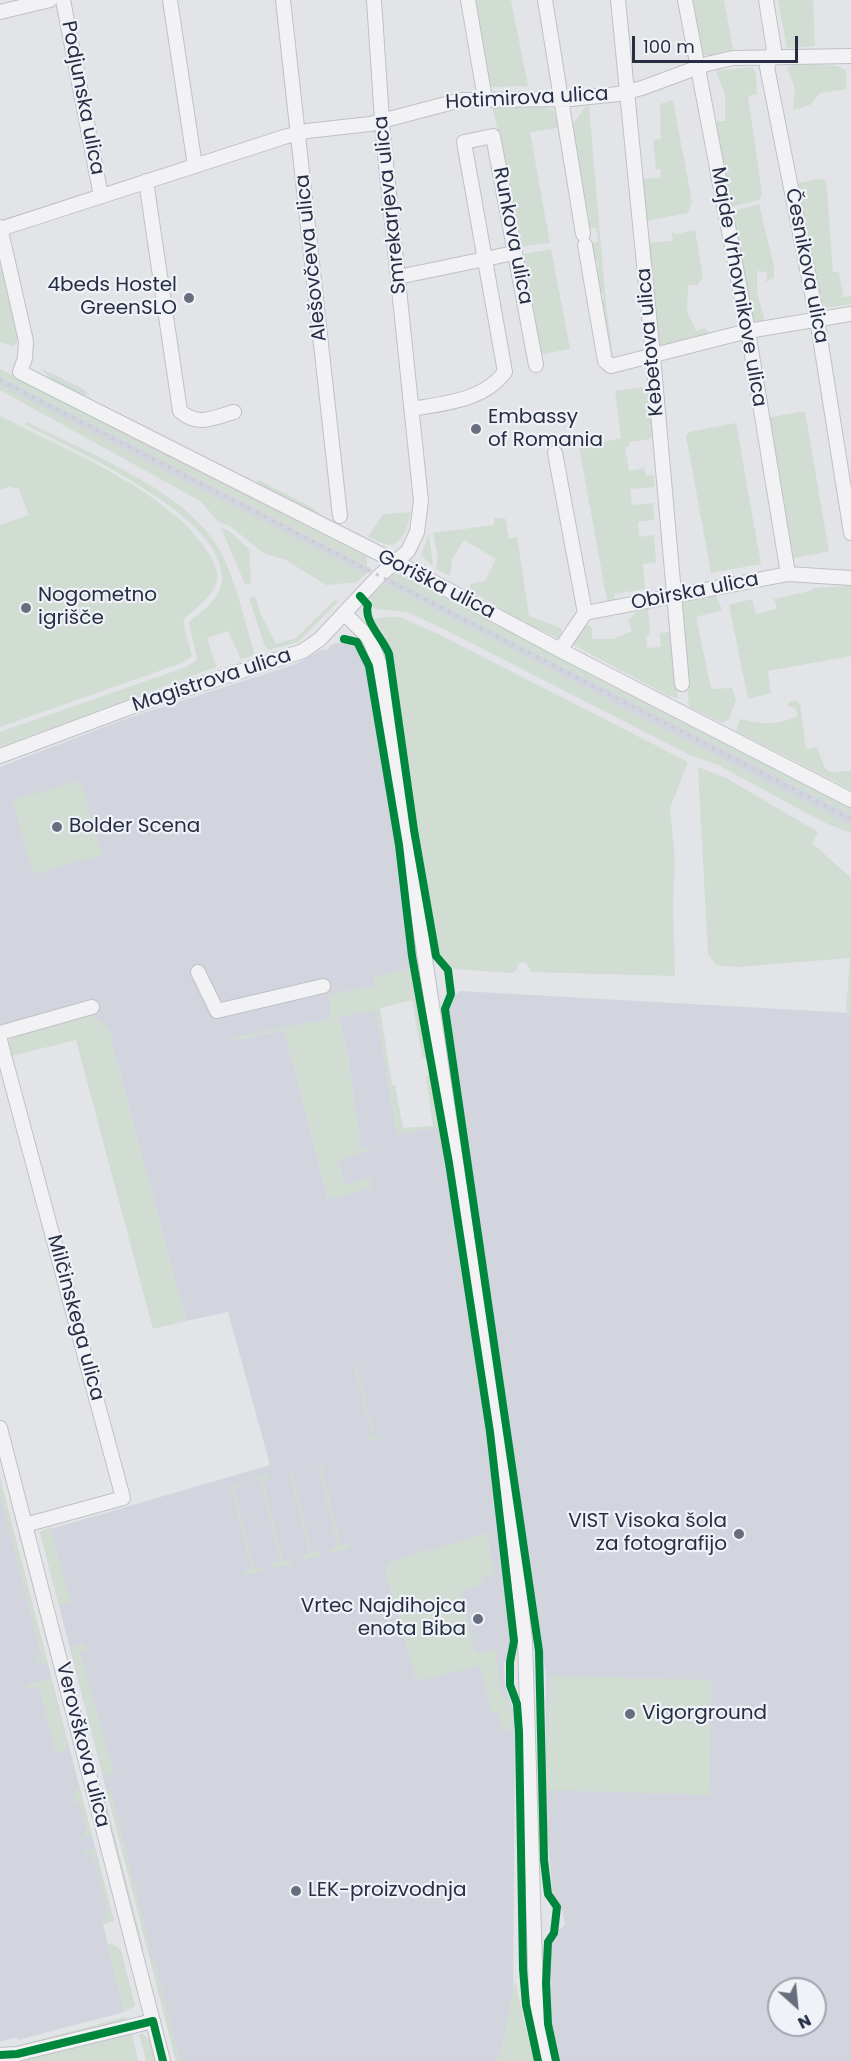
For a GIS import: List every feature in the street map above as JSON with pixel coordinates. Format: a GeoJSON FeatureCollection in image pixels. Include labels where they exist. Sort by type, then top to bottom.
{"type":"FeatureCollection","features":[{"type":"Feature","properties":{"kind":"street"},"geometry":{"type":"LineString","coordinates":[[0,12],[50,0]]}},
{"type":"Feature","properties":{"kind":"street","name":"Podjunska ulica"},"geometry":{"type":"LineString","coordinates":[[63,0],[101,196]]}},
{"type":"Feature","properties":{"kind":"street"},"geometry":{"type":"LineString","coordinates":[[170,0],[195,166]]}},
{"type":"Feature","properties":{"kind":"street","name":"Alešovčeva ulica"},"geometry":{"type":"LineString","coordinates":[[284,0],[340,516]]}},
{"type":"Feature","properties":{"kind":"street","name":"Smrekarjeva ulica"},"geometry":{"type":"LineString","coordinates":[[374,0],[382,120],[421,514],[417,532],[409,549],[396,562]]}},
{"type":"Feature","properties":{"kind":"street"},"geometry":{"type":"LineString","coordinates":[[468,0],[485,99]]}},
{"type":"Feature","properties":{"kind":"street"},"geometry":{"type":"LineString","coordinates":[[545,0],[562,99],[562,114],[605,360],[608,365],[616,365],[748,331],[851,314]]}},
{"type":"Feature","properties":{"kind":"street","name":"Kebetova ulica"},"geometry":{"type":"LineString","coordinates":[[618,0],[653,356],[672,597],[682,684]]}},
{"type":"Feature","properties":{"kind":"street","name":"Majde Vrhovnikove ulica"},"geometry":{"type":"LineString","coordinates":[[685,0],[748,331],[788,574]]}},
{"type":"Feature","properties":{"kind":"street","name":"Česnikova ulica"},"geometry":{"type":"LineString","coordinates":[[766,0],[774,49],[767,66],[817,319],[851,533]]}},
{"type":"Feature","properties":{"kind":"street","name":"Hotimirova ulica"},"geometry":{"type":"LineString","coordinates":[[0,228],[298,133],[382,120],[440,104],[485,99],[562,99],[628,92],[733,58],[851,56]]}},
{"type":"Feature","properties":{"kind":"street","name":"Runkova ulica"},"geometry":{"type":"LineString","coordinates":[[486,259],[464,142],[493,136],[536,365]]}},
{"type":"Feature","properties":{"kind":"street"},"geometry":{"type":"LineString","coordinates":[[146,182],[180,411],[190,420],[200,421],[234,412]]}},
{"type":"Feature","properties":{"kind":"street","name":"Goriška ulica"},"geometry":{"type":"LineString","coordinates":[[0,228],[26,341],[25,358],[20,372],[396,562],[560,651],[851,800]]}},
{"type":"Feature","properties":{"kind":"street"},"geometry":{"type":"LineString","coordinates":[[398,277],[514,253]]}},
{"type":"Feature","properties":{"kind":"street"},"geometry":{"type":"LineString","coordinates":[[412,409],[457,401],[484,392],[497,383],[505,372],[486,259]]}},
{"type":"Feature","properties":{"kind":"street"},"geometry":{"type":"LineString","coordinates":[[555,453],[585,613],[560,651]]}},
{"type":"Feature","properties":{"kind":"street","name":"Magistrova ulica"},"geometry":{"type":"LineString","coordinates":[[0,756],[131,707],[293,656],[320,639],[396,562]]}},
{"type":"Feature","properties":{"kind":"street","name":"Obirska ulica"},"geometry":{"type":"LineString","coordinates":[[585,613],[788,574],[851,578]]}},
{"type":"Feature","properties":{"kind":"street"},"geometry":{"type":"LineString","coordinates":[[344,613],[369,639],[380,665],[512,1528],[526,1658],[536,1996],[547,2061]]}},
{"type":"Feature","properties":{"kind":"street"},"geometry":{"type":"LineString","coordinates":[[198,972],[217,1011],[324,986]]}},
{"type":"Feature","properties":{"kind":"street"},"geometry":{"type":"LineString","coordinates":[[0,1033],[92,1007]]}},
{"type":"Feature","properties":{"kind":"street","name":"Milčinskega ulica"},"geometry":{"type":"LineString","coordinates":[[0,1040],[123,1498],[25,1525]]}},
{"type":"Feature","properties":{"kind":"street","name":"Verovškova ulica"},"geometry":{"type":"LineString","coordinates":[[0,1428],[163,2061]]}},
{"type":"Feature","properties":{"kind":"street"},"geometry":{"type":"LineString","coordinates":[[0,2055],[17,2054],[153,2021]]}},
{"type":"Feature","properties":{"kind":"shaded area"},"geometry":{"type":"Polygon","coordinates":[[[471,0],[511,0],[528,86],[487,87],[471,0]]]}},
{"type":"Feature","properties":{"kind":"shaded area"},"geometry":{"type":"Polygon","coordinates":[[[685,0],[724,0],[733,49],[709,56],[693,51],[685,0]]]}},
{"type":"Feature","properties":{"kind":"shaded area"},"geometry":{"type":"Polygon","coordinates":[[[778,0],[813,0],[815,46],[787,48],[778,0]]]}},
{"type":"Feature","properties":{"kind":"shaded area"},"geometry":{"type":"Polygon","coordinates":[[[795,64],[838,66],[846,70],[846,89],[820,93],[810,105],[793,110],[795,88],[787,68],[795,64]]]}},
{"type":"Feature","properties":{"kind":"shaded area"},"geometry":{"type":"Polygon","coordinates":[[[752,67],[756,73],[757,94],[748,96],[762,193],[759,200],[730,207],[714,121],[725,121],[725,95],[716,71],[752,67]]]}},
{"type":"Feature","properties":{"kind":"shaded area"},"geometry":{"type":"Polygon","coordinates":[[[673,100],[692,202],[688,213],[645,221],[640,179],[661,178],[660,169],[656,169],[653,140],[661,139],[660,104],[673,100]]]}},
{"type":"Feature","properties":{"kind":"shaded area"},"geometry":{"type":"Polygon","coordinates":[[[544,106],[554,111],[558,128],[530,132],[550,243],[517,247],[505,157],[492,108],[544,106]]]}},
{"type":"Feature","properties":{"kind":"shaded area"},"geometry":{"type":"Polygon","coordinates":[[[586,106],[589,106],[606,305],[613,357],[602,312],[604,311],[600,302],[604,301],[603,292],[598,293],[596,282],[599,280],[594,269],[598,268],[597,259],[592,260],[589,244],[598,242],[596,228],[586,229],[585,221],[590,220],[588,210],[583,211],[578,185],[583,183],[581,174],[577,175],[573,155],[578,153],[576,144],[571,145],[569,130],[586,106]]]}},
{"type":"Feature","properties":{"kind":"shaded area"},"geometry":{"type":"Polygon","coordinates":[[[820,179],[826,181],[833,272],[839,272],[843,297],[851,296],[851,304],[819,309],[797,183],[820,179]]]}},
{"type":"Feature","properties":{"kind":"shaded area"},"geometry":{"type":"Polygon","coordinates":[[[759,204],[774,267],[774,278],[766,282],[767,272],[757,271],[757,293],[765,322],[752,325],[730,212],[759,204]]]}},
{"type":"Feature","properties":{"kind":"shaded area"},"geometry":{"type":"Polygon","coordinates":[[[695,230],[703,276],[698,285],[688,285],[687,311],[696,331],[705,328],[711,335],[659,348],[646,243],[673,241],[671,231],[676,234],[695,230]]]}},
{"type":"Feature","properties":{"kind":"shaded area"},"geometry":{"type":"Polygon","coordinates":[[[551,249],[570,349],[538,355],[520,255],[551,249]]]}},
{"type":"Feature","properties":{"kind":"shaded area"},"geometry":{"type":"Polygon","coordinates":[[[0,264],[17,334],[17,343],[12,346],[0,342],[0,264]]]}},
{"type":"Feature","properties":{"kind":"shaded area"},"geometry":{"type":"Polygon","coordinates":[[[40,368],[85,390],[87,393],[85,398],[55,383],[40,368]]]}},
{"type":"Feature","properties":{"kind":"shaded area"},"geometry":{"type":"Polygon","coordinates":[[[0,369],[367,557],[367,566],[0,376],[0,369]]]}},
{"type":"Feature","properties":{"kind":"shaded area"},"geometry":{"type":"Polygon","coordinates":[[[0,376],[371,569],[366,574],[35,404],[0,385],[0,376]]]}},
{"type":"Feature","properties":{"kind":"shaded area"},"geometry":{"type":"Polygon","coordinates":[[[0,385],[366,574],[357,582],[326,585],[284,559],[265,554],[230,526],[219,522],[200,501],[0,390],[0,385]]]}},
{"type":"Feature","properties":{"kind":"shaded area"},"geometry":{"type":"Polygon","coordinates":[[[649,386],[654,434],[650,439],[629,442],[629,446],[625,447],[629,471],[644,468],[646,476],[653,475],[655,487],[630,489],[632,505],[653,503],[654,520],[638,522],[639,537],[654,535],[656,562],[643,564],[645,589],[614,594],[615,603],[607,601],[579,447],[621,438],[615,391],[649,386]]]}},
{"type":"Feature","properties":{"kind":"shaded area"},"geometry":{"type":"Polygon","coordinates":[[[805,411],[829,551],[791,559],[766,418],[805,411]]]}},
{"type":"Feature","properties":{"kind":"shaded area"},"geometry":{"type":"Polygon","coordinates":[[[0,416],[115,474],[170,511],[192,532],[209,554],[217,577],[212,591],[185,618],[183,623],[192,656],[182,663],[0,727],[0,525],[29,515],[18,487],[13,489],[12,486],[0,490],[0,416]]]}},
{"type":"Feature","properties":{"kind":"shaded area"},"geometry":{"type":"Polygon","coordinates":[[[27,422],[131,474],[181,507],[202,526],[224,558],[239,599],[255,655],[241,659],[228,631],[207,638],[216,667],[0,747],[0,732],[186,667],[197,660],[189,622],[215,599],[222,580],[217,556],[200,532],[174,509],[109,467],[24,424],[27,422]]]}},
{"type":"Feature","properties":{"kind":"shaded area"},"geometry":{"type":"Polygon","coordinates":[[[736,423],[761,564],[711,573],[686,436],[689,432],[736,423]]]}},
{"type":"Feature","properties":{"kind":"shaded area"},"geometry":{"type":"Polygon","coordinates":[[[259,480],[309,506],[330,521],[255,486],[259,480]]]}},
{"type":"Feature","properties":{"kind":"shaded area"},"geometry":{"type":"Polygon","coordinates":[[[410,512],[405,531],[394,545],[384,544],[368,537],[383,514],[410,512]]]}},
{"type":"Feature","properties":{"kind":"shaded area"},"geometry":{"type":"Polygon","coordinates":[[[494,518],[505,518],[509,539],[517,537],[529,616],[561,628],[563,637],[559,639],[514,617],[470,590],[470,584],[485,581],[496,559],[464,540],[452,559],[450,576],[436,569],[438,558],[433,533],[494,525],[494,518]]]}},
{"type":"Feature","properties":{"kind":"shaded area"},"geometry":{"type":"Polygon","coordinates":[[[221,528],[228,530],[249,549],[251,583],[245,584],[221,528]]]}},
{"type":"Feature","properties":{"kind":"shaded area"},"geometry":{"type":"Polygon","coordinates":[[[429,534],[433,566],[421,555],[429,534]]]}},
{"type":"Feature","properties":{"kind":"shaded area"},"geometry":{"type":"Polygon","coordinates":[[[400,574],[851,807],[851,815],[389,577],[400,574]]]}},
{"type":"Feature","properties":{"kind":"shaded area"},"geometry":{"type":"Polygon","coordinates":[[[389,577],[851,814],[851,826],[384,583],[389,577]]]}},
{"type":"Feature","properties":{"kind":"shaded area"},"geometry":{"type":"Polygon","coordinates":[[[384,583],[851,826],[851,833],[825,823],[718,765],[690,755],[444,629],[407,612],[374,609],[370,597],[384,583]]]}},
{"type":"Feature","properties":{"kind":"shaded area"},"geometry":{"type":"Polygon","coordinates":[[[851,586],[851,656],[768,671],[771,693],[748,699],[729,605],[752,599],[756,614],[777,609],[774,599],[810,591],[813,588],[851,586]]]}},
{"type":"Feature","properties":{"kind":"shaded area"},"geometry":{"type":"Polygon","coordinates":[[[716,595],[722,610],[696,617],[711,689],[732,688],[736,700],[729,719],[722,723],[689,707],[681,603],[716,595]]]}},
{"type":"Feature","properties":{"kind":"shaded area"},"geometry":{"type":"Polygon","coordinates":[[[255,596],[261,615],[276,644],[296,638],[335,600],[338,602],[298,642],[269,650],[264,644],[249,598],[255,596]]]}},
{"type":"Feature","properties":{"kind":"shaded area"},"geometry":{"type":"Polygon","coordinates":[[[648,608],[650,635],[646,636],[647,648],[661,647],[660,633],[670,632],[678,698],[669,696],[570,643],[580,626],[589,625],[592,628],[592,639],[613,639],[632,631],[628,621],[636,612],[648,608]]]}},
{"type":"Feature","properties":{"kind":"shaded area"},"geometry":{"type":"Polygon","coordinates":[[[400,617],[440,635],[688,762],[670,808],[675,861],[673,903],[675,976],[531,972],[526,962],[518,963],[517,970],[512,973],[454,969],[440,959],[386,638],[373,619],[400,617]]]}},
{"type":"Feature","properties":{"kind":"shaded area"},"geometry":{"type":"Polygon","coordinates":[[[346,641],[354,644],[364,658],[399,865],[412,968],[374,977],[374,986],[329,995],[332,1018],[228,1039],[230,1041],[284,1030],[328,1199],[372,1188],[344,1185],[337,1159],[370,1151],[361,1149],[346,1043],[338,1017],[376,1009],[397,1134],[440,1127],[480,1386],[511,1634],[511,1653],[504,1663],[505,1686],[515,1715],[513,2000],[501,2052],[495,2061],[176,2061],[40,1532],[270,1465],[228,1312],[186,1321],[111,1040],[112,1036],[93,1015],[0,1040],[0,767],[125,719],[296,664],[323,649],[326,651],[333,644],[346,641]]]}},
{"type":"Feature","properties":{"kind":"shaded area"},"geometry":{"type":"Polygon","coordinates":[[[796,700],[800,704],[806,749],[817,747],[824,766],[829,772],[851,771],[851,790],[736,731],[740,719],[769,723],[798,716],[795,708],[788,706],[789,702],[796,700]]]}},
{"type":"Feature","properties":{"kind":"shaded area"},"geometry":{"type":"Polygon","coordinates":[[[698,767],[726,778],[818,832],[812,843],[851,878],[851,1013],[846,1012],[850,958],[737,967],[716,965],[708,954],[698,767]]]}},
{"type":"Feature","properties":{"kind":"shaded area","name":"Bolder Scena"},"geometry":{"type":"Polygon","coordinates":[[[81,781],[102,855],[33,874],[12,800],[81,781]]]}},
{"type":"Feature","properties":{"kind":"shaded area"},"geometry":{"type":"Polygon","coordinates":[[[412,968],[427,1059],[422,1057],[412,1000],[380,1008],[392,1085],[395,1085],[403,1128],[433,1126],[426,1078],[430,1074],[440,1127],[397,1135],[376,1010],[338,1017],[346,1043],[361,1149],[370,1148],[370,1151],[337,1160],[344,1185],[370,1178],[372,1188],[328,1199],[284,1030],[229,1041],[228,1038],[332,1018],[329,995],[374,986],[373,977],[412,968]]]}},
{"type":"Feature","properties":{"kind":"shaded area"},"geometry":{"type":"Polygon","coordinates":[[[460,991],[851,1013],[851,2061],[559,2061],[550,2013],[550,1948],[558,1930],[565,1925],[562,1909],[553,1897],[545,1809],[546,1676],[447,1010],[448,1002],[460,991]]]}},
{"type":"Feature","properties":{"kind":"shaded area"},"geometry":{"type":"Polygon","coordinates":[[[94,1015],[111,1032],[111,1040],[186,1321],[153,1329],[76,1040],[11,1056],[8,1043],[13,1036],[94,1015]]]}},
{"type":"Feature","properties":{"kind":"shaded area"},"geometry":{"type":"Polygon","coordinates":[[[357,1365],[374,1436],[383,1436],[368,1441],[365,1439],[372,1436],[354,1366],[357,1365]]]}},
{"type":"Feature","properties":{"kind":"shaded area"},"geometry":{"type":"Polygon","coordinates":[[[321,1465],[341,1545],[349,1544],[350,1548],[332,1553],[330,1548],[338,1546],[318,1466],[321,1465]]]}},
{"type":"Feature","properties":{"kind":"shaded area"},"geometry":{"type":"Polygon","coordinates":[[[292,1472],[312,1553],[320,1551],[321,1556],[303,1560],[301,1556],[309,1553],[289,1473],[292,1472]]]}},
{"type":"Feature","properties":{"kind":"shaded area"},"geometry":{"type":"Polygon","coordinates":[[[266,1474],[271,1478],[263,1480],[283,1561],[291,1559],[292,1564],[273,1568],[272,1564],[280,1561],[260,1481],[252,1483],[254,1478],[266,1474]]]}},
{"type":"Feature","properties":{"kind":"shaded area"},"geometry":{"type":"Polygon","coordinates":[[[0,1478],[114,1921],[103,1924],[124,2012],[18,2040],[17,2037],[0,2042],[0,1478]]]}},
{"type":"Feature","properties":{"kind":"shaded area"},"geometry":{"type":"Polygon","coordinates":[[[0,1478],[48,1664],[44,1665],[35,1658],[41,1656],[0,1495],[0,1478]]]}},
{"type":"Feature","properties":{"kind":"shaded area"},"geometry":{"type":"Polygon","coordinates":[[[238,1483],[242,1486],[234,1488],[254,1568],[262,1567],[263,1571],[245,1576],[244,1571],[251,1569],[231,1487],[238,1483]]]}},
{"type":"Feature","properties":{"kind":"shaded area"},"geometry":{"type":"Polygon","coordinates":[[[16,1515],[53,1659],[52,1662],[14,1516],[16,1515]]]}},
{"type":"Feature","properties":{"kind":"shaded area"},"geometry":{"type":"Polygon","coordinates":[[[50,1527],[71,1603],[59,1606],[40,1532],[50,1527]]]}},
{"type":"Feature","properties":{"kind":"shaded area"},"geometry":{"type":"Polygon","coordinates":[[[487,1533],[495,1575],[483,1577],[481,1585],[461,1590],[475,1654],[496,1649],[500,1689],[513,1713],[513,1728],[502,1731],[498,1713],[492,1713],[480,1666],[416,1681],[385,1570],[388,1562],[487,1533]]]}},
{"type":"Feature","properties":{"kind":"shaded area"},"geometry":{"type":"Polygon","coordinates":[[[81,1643],[89,1649],[80,1652],[114,1773],[103,1776],[71,1649],[81,1643]]]}},
{"type":"Feature","properties":{"kind":"shaded area","name":"Vigorground"},"geometry":{"type":"Polygon","coordinates":[[[550,1676],[712,1680],[709,1795],[546,1790],[550,1676]]]}},
{"type":"Feature","properties":{"kind":"shaded area"},"geometry":{"type":"Polygon","coordinates":[[[51,1678],[69,1747],[56,1754],[39,1687],[27,1689],[26,1685],[51,1678]]]}},
{"type":"Feature","properties":{"kind":"shaded area"},"geometry":{"type":"Polygon","coordinates":[[[77,1787],[79,1787],[92,1836],[80,1839],[87,1830],[79,1801],[73,1808],[77,1787]]]}},
{"type":"Feature","properties":{"kind":"shaded area"},"geometry":{"type":"Polygon","coordinates":[[[110,1787],[151,1950],[148,1951],[106,1788],[110,1787]]]}},
{"type":"Feature","properties":{"kind":"shaded area"},"geometry":{"type":"Polygon","coordinates":[[[103,1790],[144,1950],[140,1946],[101,1796],[103,1790]]]}},
{"type":"Feature","properties":{"kind":"shaded area"},"geometry":{"type":"Polygon","coordinates":[[[95,1848],[114,1921],[103,1924],[108,1911],[92,1851],[84,1856],[83,1851],[95,1848]]]}},
{"type":"Feature","properties":{"kind":"shaded area"},"geometry":{"type":"Polygon","coordinates":[[[111,1943],[121,1950],[135,2006],[124,2012],[107,1945],[111,1943]]]}},
{"type":"Feature","properties":{"kind":"shaded area"},"geometry":{"type":"Polygon","coordinates":[[[154,1959],[180,2061],[176,2061],[150,1960],[154,1959]]]}},
{"type":"Feature","properties":{"kind":"shaded area"},"geometry":{"type":"Polygon","coordinates":[[[515,1981],[535,2061],[495,2061],[501,2052],[515,1981]]]}},
{"type":"Feature","properties":{"kind":"shaded area"},"geometry":{"type":"Polygon","coordinates":[[[125,2017],[126,2021],[23,2047],[12,2047],[125,2017]]]}},
{"type":"Feature","properties":{"kind":"shaded area"},"geometry":{"type":"Polygon","coordinates":[[[132,2034],[138,2061],[17,2061],[122,2036],[132,2034]]]}},
{"type":"Feature","properties":{"kind":"shaded area"},"geometry":{"type":"Polygon","coordinates":[[[139,2034],[143,2034],[151,2041],[157,2061],[146,2061],[139,2034]]]}},
{"type":"Feature","properties":{"kind":"railway"},"geometry":{"type":"LineString","coordinates":[[0,380],[851,819]]}},
{"type":"Feature","properties":{"kind":"cycle path"},"geometry":{"type":"LineString","coordinates":[[360,596],[368,605],[368,617],[389,654],[414,830],[436,956],[448,970],[451,994],[445,1009],[539,1651],[544,1860],[548,1894],[557,1907],[554,1933],[548,1942],[546,1983],[548,2024],[556,2061]]}},
{"type":"Feature","properties":{"kind":"cycle path"},"geometry":{"type":"LineString","coordinates":[[344,639],[357,642],[369,666],[399,845],[412,956],[449,1163],[490,1432],[514,1641],[510,1662],[510,1685],[517,1704],[519,1732],[523,1969],[526,2005],[538,2061]]}},
{"type":"Feature","properties":{"kind":"cycle path"},"geometry":{"type":"LineString","coordinates":[[0,2055],[17,2054],[153,2021],[163,2061]]}},
{"type":"Feature","properties":{"kind":"place","name":"4beds Hostel GreenSLO"},"geometry":{"type":"Point","coordinates":[189,298]}},
{"type":"Feature","properties":{"kind":"place","name":"Embassy of Romania"},"geometry":{"type":"Point","coordinates":[476,429]}},
{"type":"Feature","properties":{"kind":"place","name":"Nogometno igrišče"},"geometry":{"type":"Point","coordinates":[26,608]}},
{"type":"Feature","properties":{"kind":"place","name":"Bolder Scena"},"geometry":{"type":"Point","coordinates":[57,827]}},
{"type":"Feature","properties":{"kind":"place","name":"VIST Visoka šola za fotografijo"},"geometry":{"type":"Point","coordinates":[739,1534]}},
{"type":"Feature","properties":{"kind":"place","name":"Vrtec Najdihojca enota Biba"},"geometry":{"type":"Point","coordinates":[478,1619]}},
{"type":"Feature","properties":{"kind":"place","name":"Vigorground"},"geometry":{"type":"Point","coordinates":[630,1714]}},
{"type":"Feature","properties":{"kind":"place","name":"LEK-proizvodnja"},"geometry":{"type":"Point","coordinates":[296,1891]}}]}
